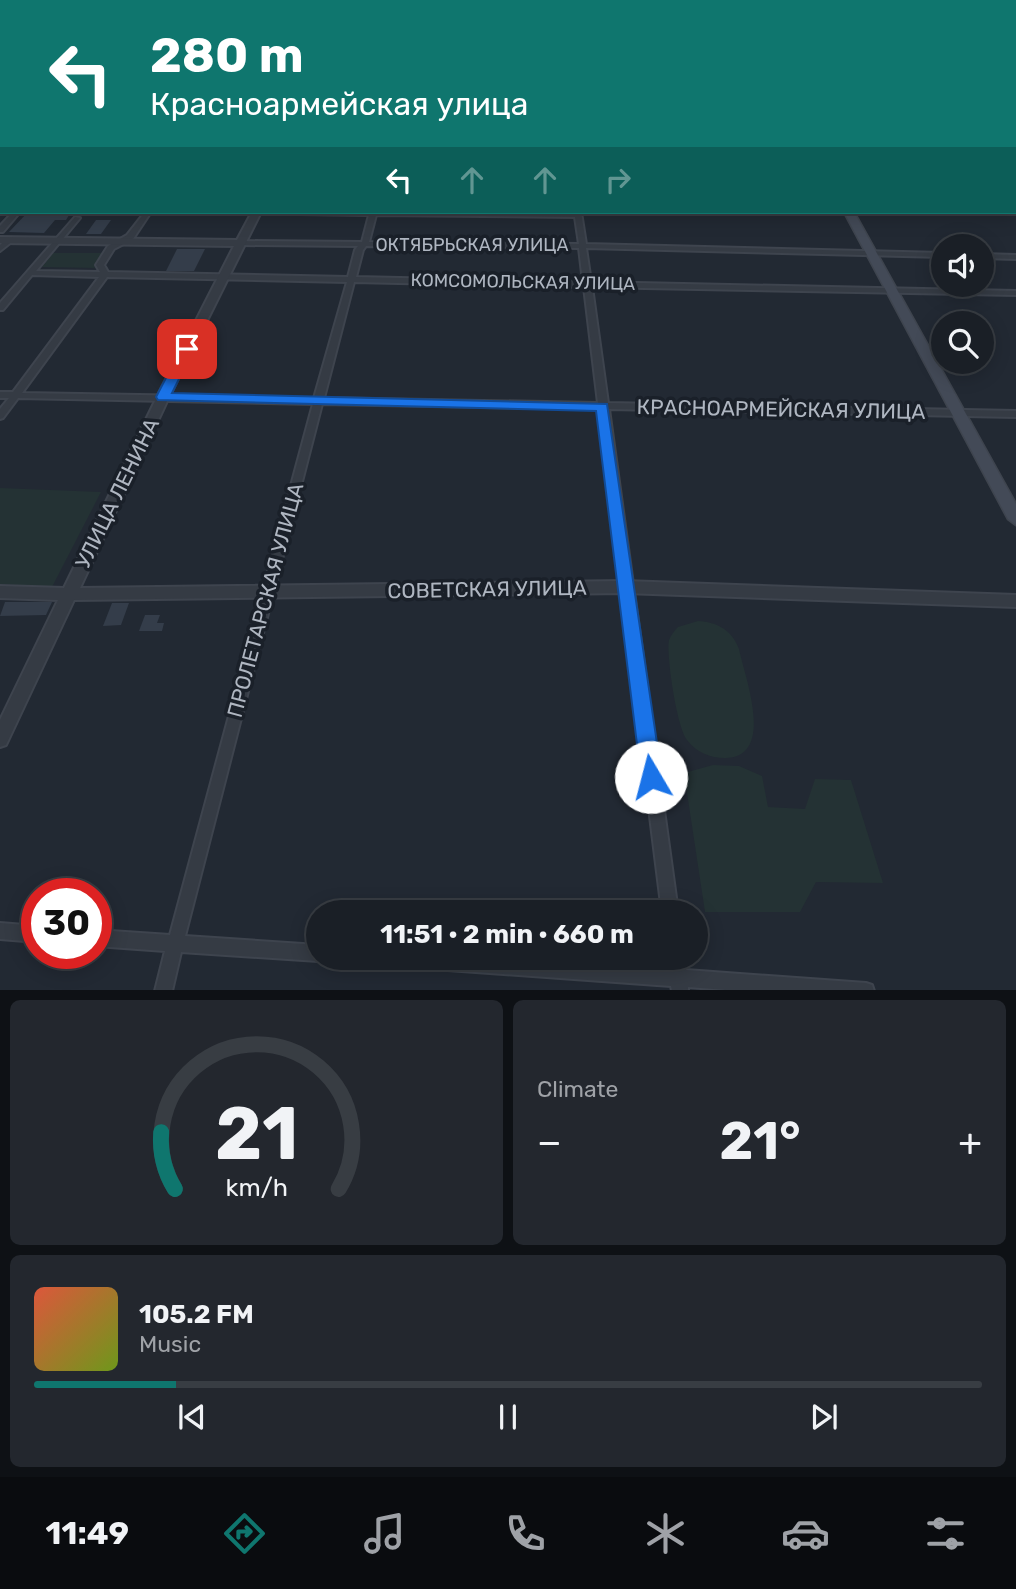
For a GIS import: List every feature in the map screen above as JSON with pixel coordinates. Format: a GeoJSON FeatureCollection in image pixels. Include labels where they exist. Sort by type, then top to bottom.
{"type":"FeatureCollection","features":[{"type":"Feature","properties":{"kind":"main road"},"geometry":{"type":"LineString","coordinates":[[850,214],[1016,519]]}},
{"type":"Feature","properties":{"kind":"street"},"geometry":{"type":"LineString","coordinates":[[0,230],[15,214]]}},
{"type":"Feature","properties":{"kind":"street"},"geometry":{"type":"LineString","coordinates":[[0,416],[105,274],[100,265],[111,247],[130,237],[147,214]]}},
{"type":"Feature","properties":{"kind":"street","name":"УЛИЦА ЛЕНИНА"},"geometry":{"type":"LineString","coordinates":[[0,739],[163,397],[257,214]]}},
{"type":"Feature","properties":{"kind":"street","name":"ПРОЛЕТАРСКАЯ УЛИЦА"},"geometry":{"type":"LineString","coordinates":[[163,990],[317,401],[372,214]]}},
{"type":"Feature","properties":{"kind":"street"},"geometry":{"type":"LineString","coordinates":[[578,214],[625,587],[668,900]]}},
{"type":"Feature","properties":{"kind":"street"},"geometry":{"type":"LineString","coordinates":[[0,308],[77,218]]}},
{"type":"Feature","properties":{"kind":"street"},"geometry":{"type":"LineString","coordinates":[[0,250],[5,240]]}},
{"type":"Feature","properties":{"kind":"street","name":"ОКТЯБРЬСКАЯ УЛИЦА"},"geometry":{"type":"LineString","coordinates":[[5,240],[582,246],[931,255]]}},
{"type":"Feature","properties":{"kind":"street"},"geometry":{"type":"LineString","coordinates":[[994,256],[1016,257]]}},
{"type":"Feature","properties":{"kind":"street","name":"КОМСОМОЛЬСКАЯ УЛИЦА"},"geometry":{"type":"LineString","coordinates":[[30,273],[1016,293]]}},
{"type":"Feature","properties":{"kind":"street","name":"КРАСНОАРМЕЙСКАЯ УЛИЦА"},"geometry":{"type":"LineString","coordinates":[[0,395],[1016,414]]}},
{"type":"Feature","properties":{"kind":"street","name":"СОВЕТСКАЯ УЛИЦА"},"geometry":{"type":"LineString","coordinates":[[0,592],[69,594],[625,587],[1016,601]]}},
{"type":"Feature","properties":{"kind":"street"},"geometry":{"type":"LineString","coordinates":[[0,931],[21,933]]}},
{"type":"Feature","properties":{"kind":"street"},"geometry":{"type":"LineString","coordinates":[[112,940],[306,952]]}},
{"type":"Feature","properties":{"kind":"street"},"geometry":{"type":"LineString","coordinates":[[528,970],[679,983],[866,990]]}},
{"type":"Feature","properties":{"kind":"shaded area"},"geometry":{"type":"Polygon","coordinates":[[[53,253],[107,253],[97,268],[42,267],[53,253]]]}},
{"type":"Feature","properties":{"kind":"shaded area"},"geometry":{"type":"Polygon","coordinates":[[[0,488],[101,492],[52,587],[0,584],[0,488]]]}},
{"type":"Feature","properties":{"kind":"shaded area"},"geometry":{"type":"Polygon","coordinates":[[[698,621],[723,628],[736,642],[751,696],[753,731],[750,745],[740,754],[725,758],[699,751],[687,740],[676,707],[669,640],[678,627],[698,621]]]}},
{"type":"Feature","properties":{"kind":"shaded area"},"geometry":{"type":"Polygon","coordinates":[[[713,765],[739,766],[762,776],[768,807],[805,809],[815,779],[851,780],[883,883],[816,882],[800,912],[708,912],[708,900],[703,900],[684,773],[713,765]]]}},
{"type":"Feature","properties":{"kind":"building"},"geometry":{"type":"Polygon","coordinates":[[[26,214],[70,214],[66,220],[55,220],[44,233],[9,232],[26,214]]]}},
{"type":"Feature","properties":{"kind":"building"},"geometry":{"type":"Polygon","coordinates":[[[96,220],[111,220],[101,234],[86,234],[96,220]]]}},
{"type":"Feature","properties":{"kind":"building"},"geometry":{"type":"Polygon","coordinates":[[[177,249],[205,249],[194,271],[166,271],[177,249]]]}},
{"type":"Feature","properties":{"kind":"building"},"geometry":{"type":"Polygon","coordinates":[[[5,602],[52,602],[46,615],[0,616],[5,602]]]}},
{"type":"Feature","properties":{"kind":"building"},"geometry":{"type":"Polygon","coordinates":[[[112,603],[129,603],[121,625],[103,626],[112,603]]]}},
{"type":"Feature","properties":{"kind":"building"},"geometry":{"type":"Polygon","coordinates":[[[145,615],[160,615],[157,623],[164,623],[162,631],[139,631],[145,615]]]}},
{"type":"Feature","properties":{"kind":"route"},"geometry":{"type":"LineString","coordinates":[[187,349],[163,397],[602,407],[651,777]]}}]}
